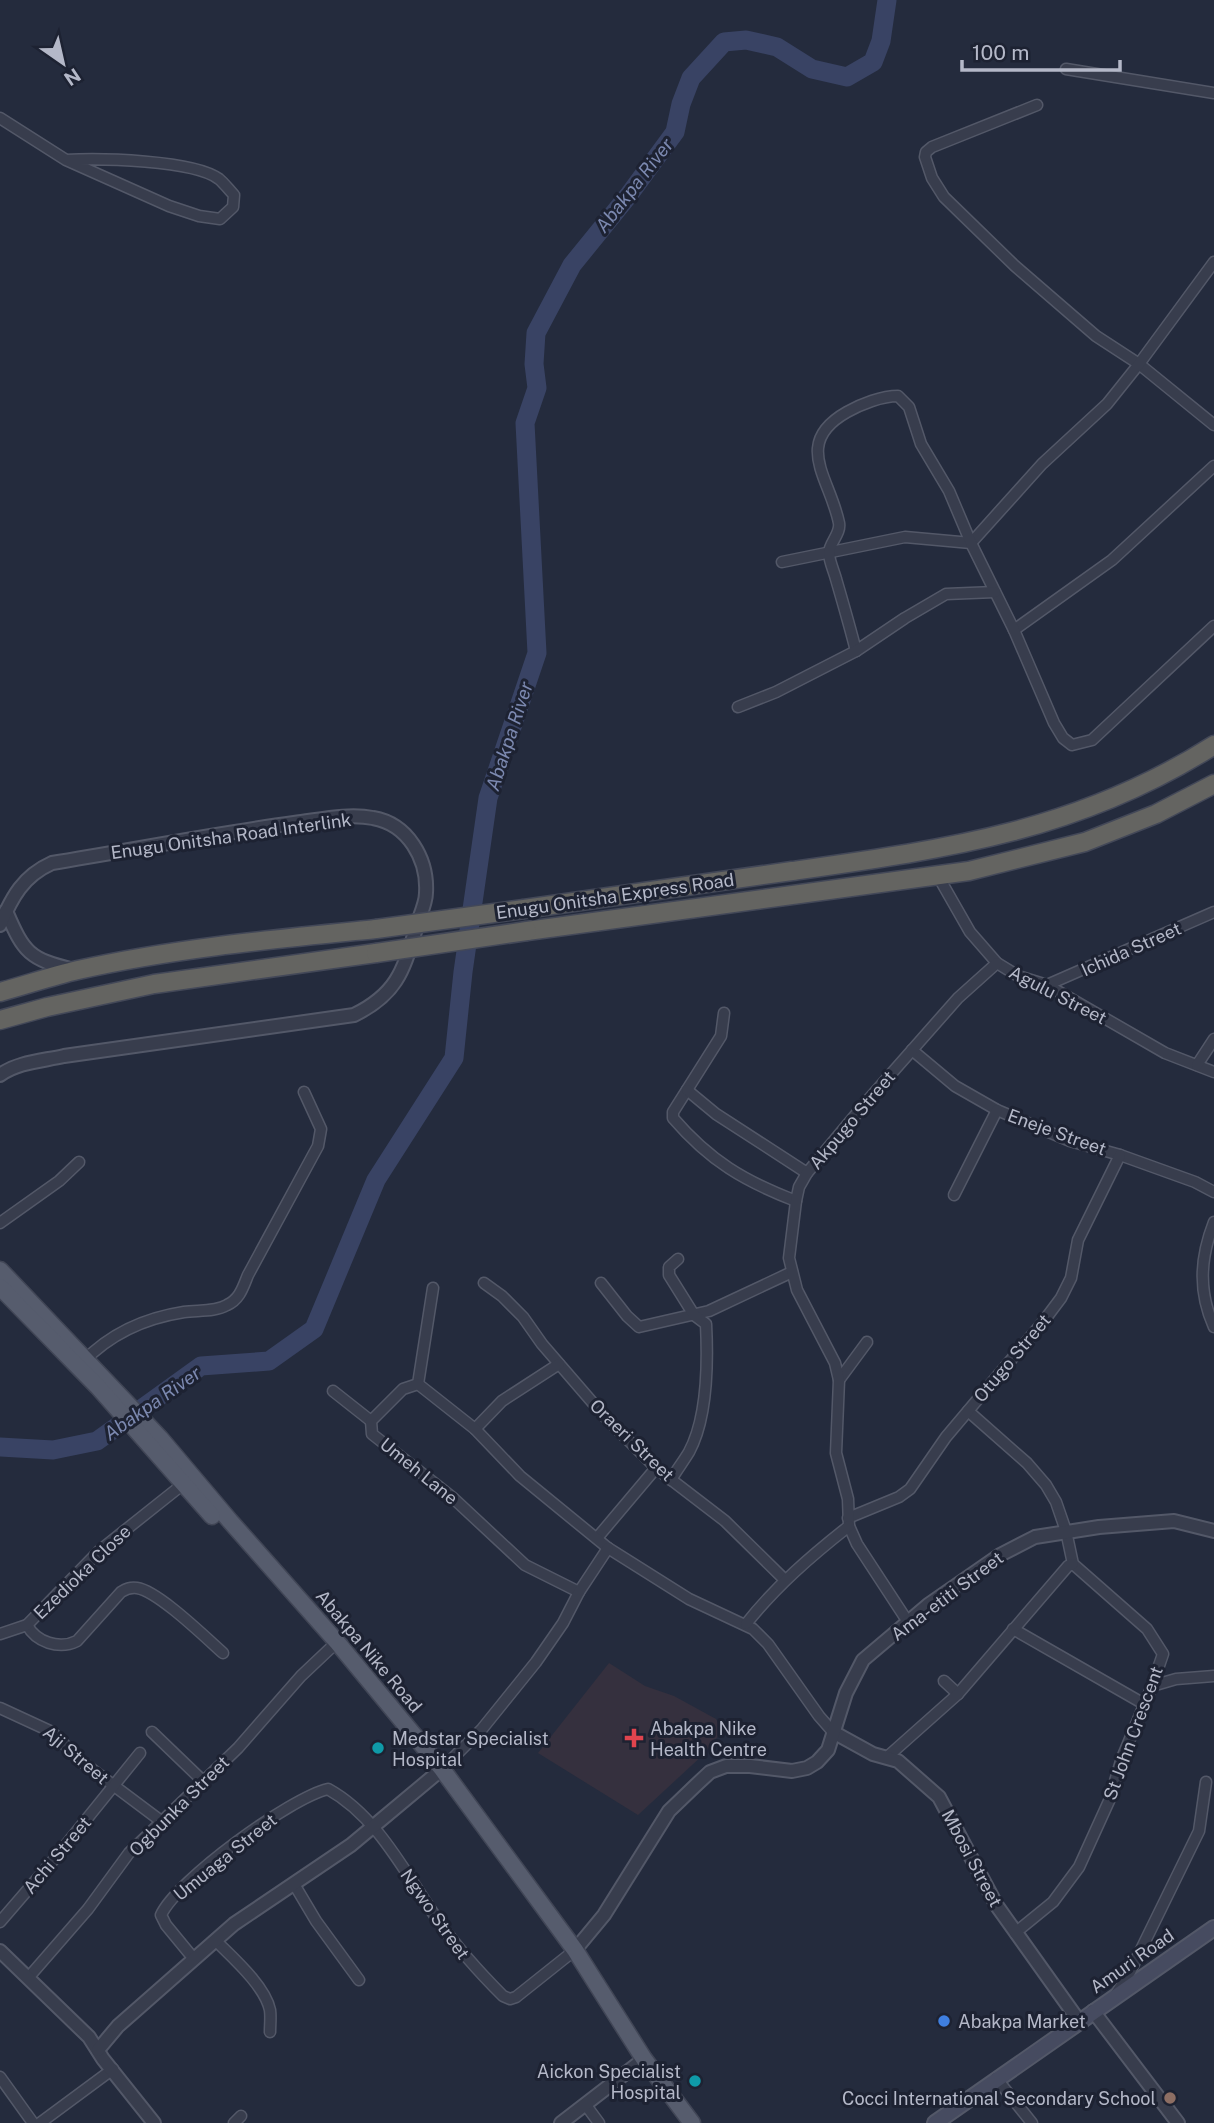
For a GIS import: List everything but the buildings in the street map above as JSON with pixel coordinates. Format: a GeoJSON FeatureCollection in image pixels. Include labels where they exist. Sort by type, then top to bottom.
{"type":"FeatureCollection","features":[{"type":"Feature","properties":{"kind":"highway","name":"Enugu Onitsha Express Road"},"geometry":{"type":"LineString","coordinates":[[0,992],[77,971],[225,944],[376,929],[524,909],[859,862],[978,841],[1076,814],[1122,796],[1214,745]]}},
{"type":"Feature","properties":{"kind":"highway","name":"Enugu Onitsha Express Road"},"geometry":{"type":"LineString","coordinates":[[0,1020],[153,984],[970,871],[1085,842],[1156,814],[1214,784]]}},
{"type":"Feature","properties":{"kind":"main road","name":"Abakpa Nike Road"},"geometry":{"type":"LineString","coordinates":[[0,1270],[81,1363],[156,1441],[334,1645],[439,1772],[572,1953],[682,2123]]}},
{"type":"Feature","properties":{"kind":"main road","name":"Abakpa Nike Road"},"geometry":{"type":"LineString","coordinates":[[0,1287],[81,1363]]}},
{"type":"Feature","properties":{"kind":"main road","name":"Amuri Road"},"geometry":{"type":"LineString","coordinates":[[935,2123],[1214,1928]]}},
{"type":"Feature","properties":{"kind":"main road","name":"Abakpa Nike Road"},"geometry":{"type":"LineString","coordinates":[[641,2062],[692,2123]]}},
{"type":"Feature","properties":{"kind":"street"},"geometry":{"type":"LineString","coordinates":[[1066,69],[1214,93]]}},
{"type":"Feature","properties":{"kind":"street"},"geometry":{"type":"LineString","coordinates":[[1037,105],[932,147],[926,152],[925,158],[932,178],[944,197],[1015,267],[1096,336],[1139,364],[1214,425]]}},
{"type":"Feature","properties":{"kind":"street"},"geometry":{"type":"LineString","coordinates":[[0,118],[66,160],[169,206],[199,216],[220,219],[233,207],[234,195],[219,179],[200,170],[103,158],[66,160]]}},
{"type":"Feature","properties":{"kind":"street"},"geometry":{"type":"LineString","coordinates":[[971,543],[1042,464],[1107,404],[1214,262]]}},
{"type":"Feature","properties":{"kind":"street"},"geometry":{"type":"LineString","coordinates":[[856,652],[829,552],[840,528],[832,495],[818,461],[818,441],[822,431],[837,417],[889,396],[898,396],[909,407],[921,444],[949,491],[1054,723],[1063,738],[1072,745],[1092,740],[1214,625]]}},
{"type":"Feature","properties":{"kind":"street"},"geometry":{"type":"LineString","coordinates":[[1014,630],[1112,560],[1214,466]]}},
{"type":"Feature","properties":{"kind":"street"},"geometry":{"type":"LineString","coordinates":[[782,562],[905,537],[971,543]]}},
{"type":"Feature","properties":{"kind":"street"},"geometry":{"type":"LineString","coordinates":[[738,707],[776,692],[856,652],[946,594],[995,592]]}},
{"type":"Feature","properties":{"kind":"street","name":"Enugu Onitsha Road Interlink"},"geometry":{"type":"LineString","coordinates":[[0,925],[12,897],[24,881],[37,870],[52,863],[266,827],[354,816],[376,818],[399,828],[416,848],[425,871],[426,895],[404,966],[391,990],[374,1006],[354,1015],[64,1056],[12,1066],[0,1074]]}},
{"type":"Feature","properties":{"kind":"street","name":"Agulu Street"},"geometry":{"type":"LineString","coordinates":[[938,876],[970,932],[997,963],[1018,976],[1047,985],[1165,1053],[1214,1072]]}},
{"type":"Feature","properties":{"kind":"street"},"geometry":{"type":"LineString","coordinates":[[6,911],[18,940],[38,960],[77,971]]}},
{"type":"Feature","properties":{"kind":"street","name":"Ichida Street"},"geometry":{"type":"LineString","coordinates":[[1047,985],[1214,912]]}},
{"type":"Feature","properties":{"kind":"street","name":"Akpugo Street"},"geometry":{"type":"LineString","coordinates":[[908,1622],[857,1544],[849,1522],[848,1499],[836,1453],[839,1380],[835,1363],[797,1290],[789,1258],[796,1201],[799,1187],[807,1173],[958,998],[997,963]]}},
{"type":"Feature","properties":{"kind":"street"},"geometry":{"type":"LineString","coordinates":[[724,1013],[721,1037],[673,1112],[673,1118],[710,1155],[746,1180],[796,1201]]}},
{"type":"Feature","properties":{"kind":"street"},"geometry":{"type":"LineString","coordinates":[[1197,1065],[1214,1039]]}},
{"type":"Feature","properties":{"kind":"street","name":"Eneje Street"},"geometry":{"type":"LineString","coordinates":[[912,1050],[955,1086],[997,1110],[1070,1141],[1120,1154],[1195,1182],[1214,1192]]}},
{"type":"Feature","properties":{"kind":"street"},"geometry":{"type":"LineString","coordinates":[[687,1090],[716,1114],[807,1173]]}},
{"type":"Feature","properties":{"kind":"street"},"geometry":{"type":"LineString","coordinates":[[81,1363],[132,1325],[182,1312],[215,1309],[227,1305],[240,1295],[248,1275],[318,1146],[321,1129],[304,1092]]}},
{"type":"Feature","properties":{"kind":"street"},"geometry":{"type":"LineString","coordinates":[[954,1195],[997,1110]]}},
{"type":"Feature","properties":{"kind":"street","name":"Otugo Street"},"geometry":{"type":"LineString","coordinates":[[746,1625],[785,1580],[849,1522],[910,1489],[946,1437],[1061,1298],[1071,1278],[1078,1240],[1120,1154]]}},
{"type":"Feature","properties":{"kind":"street"},"geometry":{"type":"LineString","coordinates":[[0,1223],[59,1181],[79,1162]]}},
{"type":"Feature","properties":{"kind":"street"},"geometry":{"type":"LineString","coordinates":[[1214,1222],[1205,1244],[1201,1266],[1203,1295],[1214,1327]]}},
{"type":"Feature","properties":{"kind":"street"},"geometry":{"type":"LineString","coordinates":[[671,1480],[690,1450],[708,1373],[706,1324],[697,1317],[669,1275],[669,1267],[678,1259]]}},
{"type":"Feature","properties":{"kind":"street"},"geometry":{"type":"LineString","coordinates":[[601,1283],[639,1327],[697,1317],[792,1272]]}},
{"type":"Feature","properties":{"kind":"street","name":"Oraeri Street"},"geometry":{"type":"LineString","coordinates":[[484,1283],[523,1317],[605,1417],[656,1468],[725,1521],[785,1580]]}},
{"type":"Feature","properties":{"kind":"street"},"geometry":{"type":"LineString","coordinates":[[433,1289],[418,1384],[475,1429],[520,1476],[608,1548],[689,1599],[746,1625],[768,1644],[833,1732]]}},
{"type":"Feature","properties":{"kind":"street"},"geometry":{"type":"LineString","coordinates":[[839,1380],[867,1342]]}},
{"type":"Feature","properties":{"kind":"street"},"geometry":{"type":"LineString","coordinates":[[475,1429],[502,1401],[559,1364]]}},
{"type":"Feature","properties":{"kind":"street","name":"Umeh Lane"},"geometry":{"type":"LineString","coordinates":[[418,1384],[403,1389],[371,1421],[372,1434],[452,1497],[525,1565],[579,1592]]}},
{"type":"Feature","properties":{"kind":"street"},"geometry":{"type":"LineString","coordinates":[[333,1391],[371,1421]]}},
{"type":"Feature","properties":{"kind":"street"},"geometry":{"type":"LineString","coordinates":[[886,1758],[958,1694],[1068,1566],[1073,1564],[1066,1531],[1056,1502],[1046,1485],[1013,1450],[968,1411]]}},
{"type":"Feature","properties":{"kind":"street"},"geometry":{"type":"LineString","coordinates":[[597,1538],[656,1468]]}},
{"type":"Feature","properties":{"kind":"street","name":"Ezedioka Close"},"geometry":{"type":"LineString","coordinates":[[0,1634],[27,1625],[99,1551],[189,1480]]}},
{"type":"Feature","properties":{"kind":"street","name":"Ama-etiti Street"},"geometry":{"type":"LineString","coordinates":[[572,1953],[604,1915],[669,1811],[710,1772],[726,1766],[792,1771],[807,1768],[817,1762],[828,1750],[846,1693],[863,1660],[948,1590],[1015,1546],[1035,1537],[1066,1531],[1174,1521],[1214,1531]]}},
{"type":"Feature","properties":{"kind":"street"},"geometry":{"type":"LineString","coordinates":[[98,2050],[118,2026],[249,1913],[373,1827],[439,1772],[482,1729],[536,1662],[608,1548]]}},
{"type":"Feature","properties":{"kind":"street","name":"St John Crescent"},"geometry":{"type":"LineString","coordinates":[[1016,1933],[1053,1902],[1079,1867],[1109,1801],[1122,1758],[1163,1654],[1147,1629],[1073,1564]]}},
{"type":"Feature","properties":{"kind":"street"},"geometry":{"type":"LineString","coordinates":[[27,1625],[31,1633],[39,1639],[70,1644],[77,1641],[121,1592],[136,1588],[157,1597],[223,1653]]}},
{"type":"Feature","properties":{"kind":"street"},"geometry":{"type":"LineString","coordinates":[[1013,1629],[1144,1704]]}},
{"type":"Feature","properties":{"kind":"street","name":"Ogbunka Street"},"geometry":{"type":"LineString","coordinates":[[29,1978],[88,1909],[129,1853],[238,1748],[293,1684],[334,1645]]}},
{"type":"Feature","properties":{"kind":"street"},"geometry":{"type":"LineString","coordinates":[[1152,1686],[1176,1679],[1214,1676]]}},
{"type":"Feature","properties":{"kind":"street"},"geometry":{"type":"LineString","coordinates":[[944,1681],[958,1694]]}},
{"type":"Feature","properties":{"kind":"street","name":"Aji Street"},"geometry":{"type":"LineString","coordinates":[[0,1707],[52,1732],[81,1761],[161,1821]]}},
{"type":"Feature","properties":{"kind":"street"},"geometry":{"type":"LineString","coordinates":[[152,1732],[204,1782]]}},
{"type":"Feature","properties":{"kind":"street","name":"Mbosi Street"},"geometry":{"type":"LineString","coordinates":[[833,1732],[873,1754],[898,1761],[939,1797],[997,1906],[1079,2021]]}},
{"type":"Feature","properties":{"kind":"street","name":"Achi Street"},"geometry":{"type":"LineString","coordinates":[[0,1922],[140,1753]]}},
{"type":"Feature","properties":{"kind":"street"},"geometry":{"type":"LineString","coordinates":[[1114,1997],[1130,1972],[1199,1831],[1206,1782]]}},
{"type":"Feature","properties":{"kind":"street","name":"Umuaga Street"},"geometry":{"type":"LineString","coordinates":[[194,1959],[166,1925],[161,1915],[163,1909],[188,1884],[270,1817],[314,1792],[328,1789],[346,1799],[373,1827]]}},
{"type":"Feature","properties":{"kind":"street","name":"Ngwo Street"},"geometry":{"type":"LineString","coordinates":[[373,1827],[469,1963],[503,1996],[510,1999],[516,1997],[572,1953]]}},
{"type":"Feature","properties":{"kind":"street"},"geometry":{"type":"LineString","coordinates":[[294,1884],[359,1980]]}},
{"type":"Feature","properties":{"kind":"street"},"geometry":{"type":"LineString","coordinates":[[216,1941],[266,1999],[270,2009],[270,2032]]}},
{"type":"Feature","properties":{"kind":"street"},"geometry":{"type":"LineString","coordinates":[[0,1951],[89,2037],[154,2123]]}},
{"type":"Feature","properties":{"kind":"street"},"geometry":{"type":"LineString","coordinates":[[1093,2011],[1178,2123]]}},
{"type":"Feature","properties":{"kind":"street"},"geometry":{"type":"LineString","coordinates":[[561,2123],[641,2062]]}},
{"type":"Feature","properties":{"kind":"street"},"geometry":{"type":"LineString","coordinates":[[40,2123],[113,2069]]}},
{"type":"Feature","properties":{"kind":"street"},"geometry":{"type":"LineString","coordinates":[[0,2077],[33,2123]]}},
{"type":"Feature","properties":{"kind":"street"},"geometry":{"type":"LineString","coordinates":[[996,2078],[1032,2123]]}},
{"type":"Feature","properties":{"kind":"street"},"geometry":{"type":"LineString","coordinates":[[585,2104],[599,2123]]}},
{"type":"Feature","properties":{"kind":"shaded area","name":"Abakpa Nike Health Centre"},"geometry":{"type":"Polygon","coordinates":[[[609,1663],[645,1686],[674,1696],[716,1719],[723,1730],[705,1753],[638,1815],[538,1753],[609,1663]]]}},
{"type":"Feature","properties":{"kind":"waterway","name":"Abakpa River"},"geometry":{"type":"LineString","coordinates":[[0,1447],[53,1450],[97,1441],[201,1366],[269,1361],[314,1329],[376,1180],[454,1058],[463,972],[488,798],[537,653],[525,423],[537,388],[534,364],[536,333],[572,265],[675,132],[681,104],[691,78],[724,42],[746,40],[777,47],[812,69],[847,77],[873,62],[881,41],[887,0]]}},
{"type":"Feature","properties":{"kind":"place","name":"Abakpa Nike Health Centre"},"geometry":{"type":"Point","coordinates":[634,1738]}},
{"type":"Feature","properties":{"kind":"place","name":"Medstar Specialist Hospital"},"geometry":{"type":"Point","coordinates":[378,1748]}},
{"type":"Feature","properties":{"kind":"place","name":"Abakpa Market"},"geometry":{"type":"Point","coordinates":[944,2021]}},
{"type":"Feature","properties":{"kind":"place","name":"Aickon Specialist Hospital"},"geometry":{"type":"Point","coordinates":[695,2081]}},
{"type":"Feature","properties":{"kind":"place","name":"Cocci International Secondary School"},"geometry":{"type":"Point","coordinates":[1170,2098]}}]}
